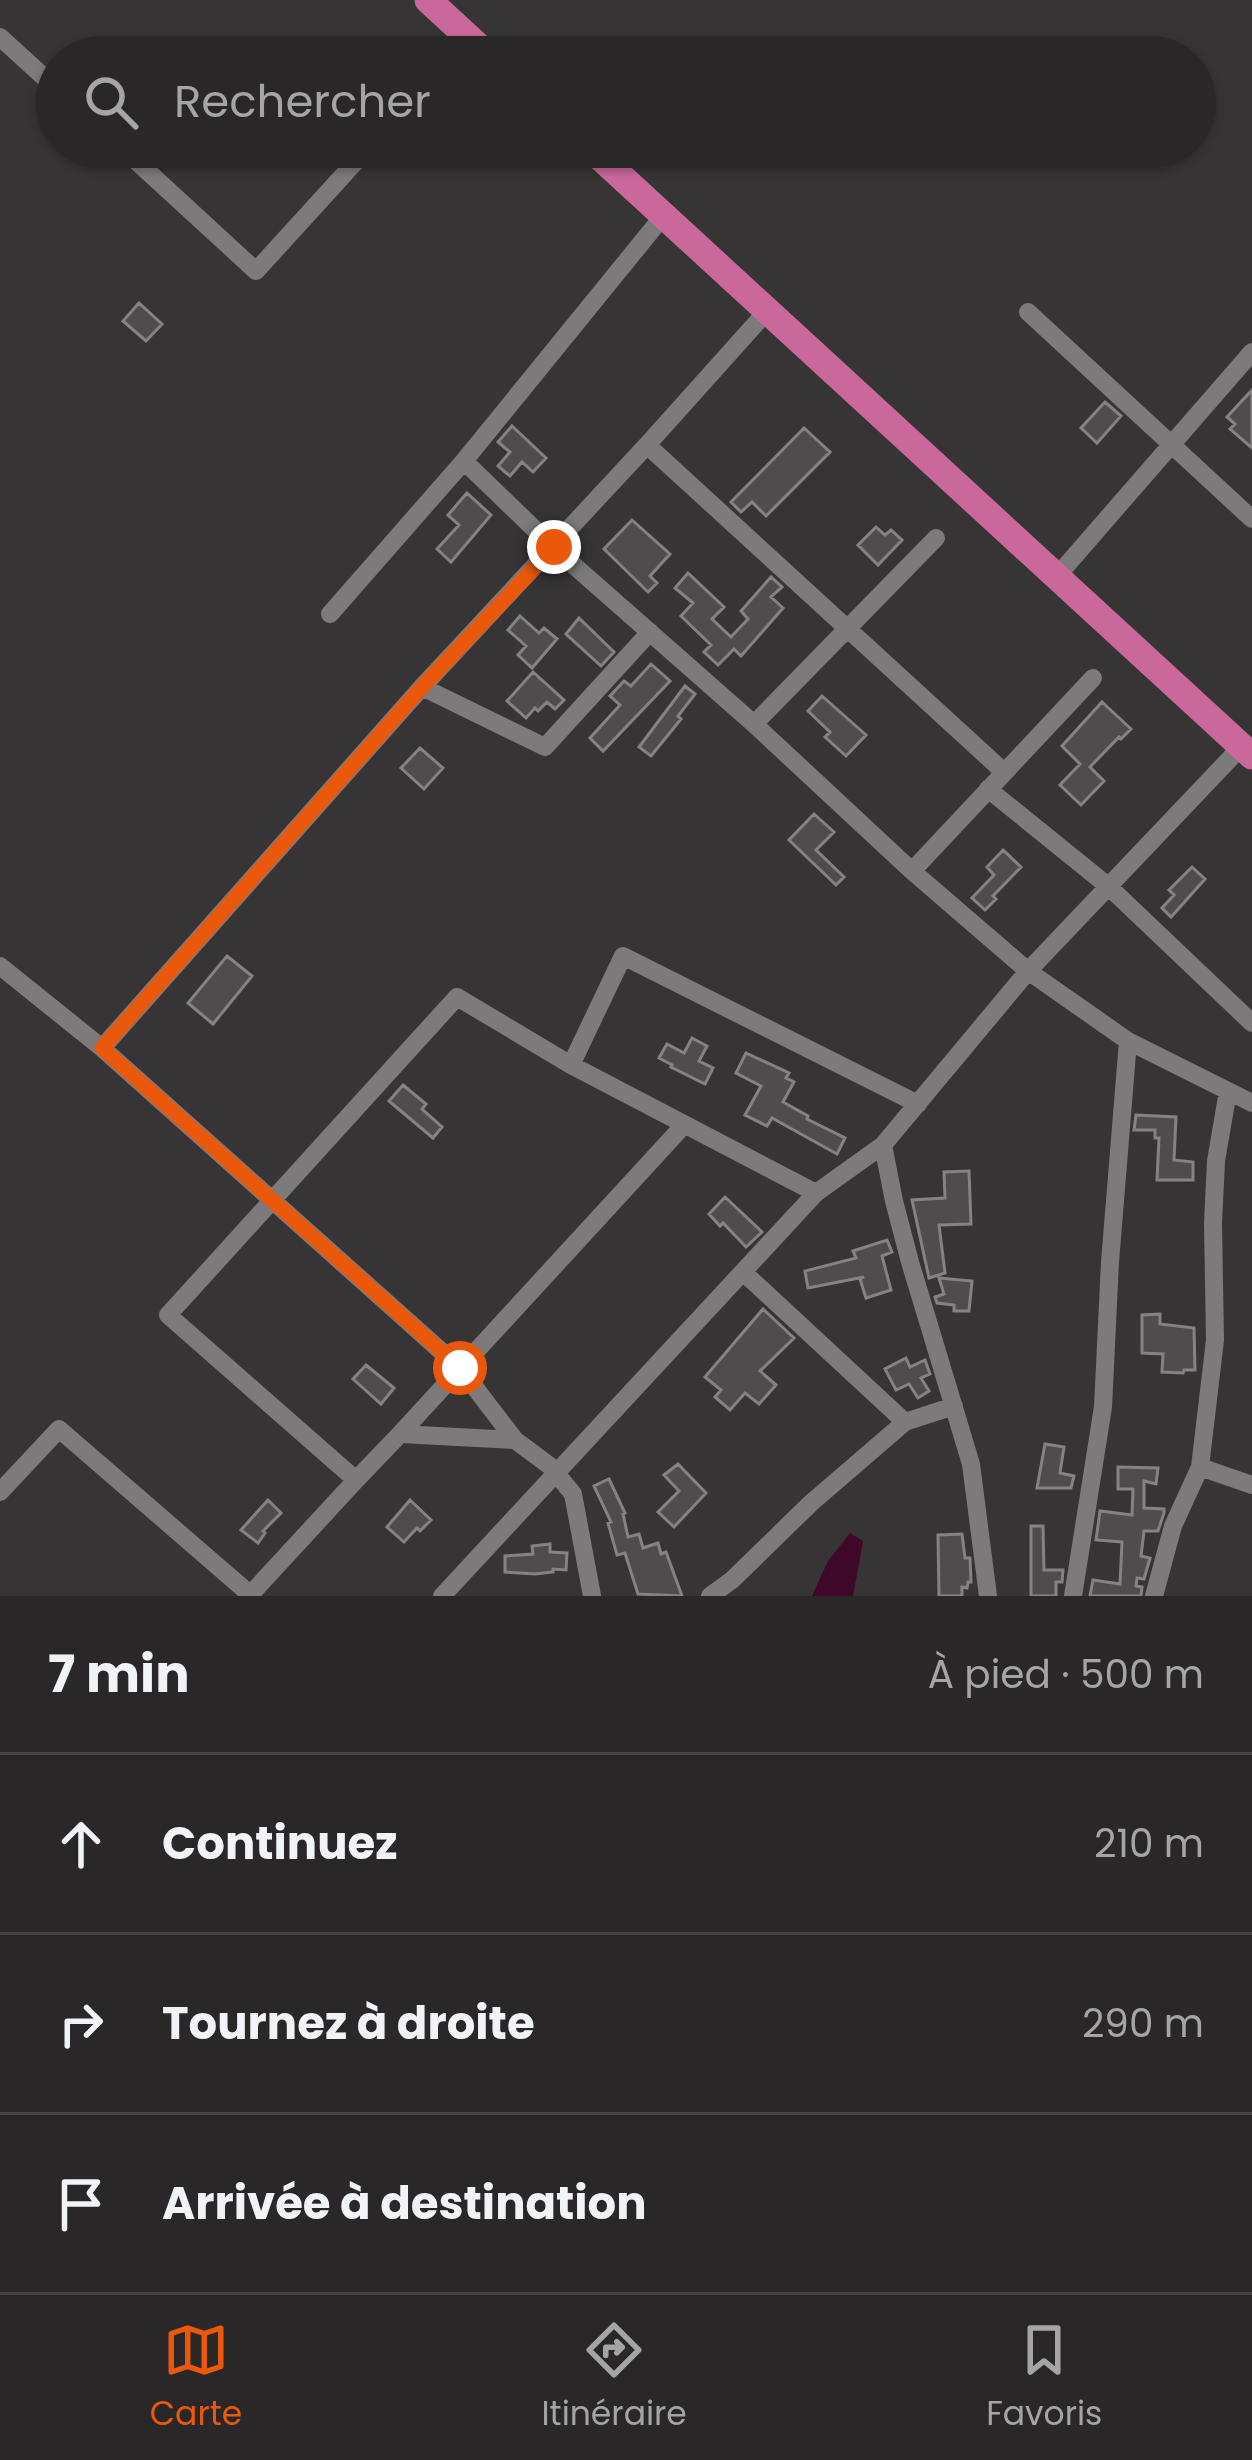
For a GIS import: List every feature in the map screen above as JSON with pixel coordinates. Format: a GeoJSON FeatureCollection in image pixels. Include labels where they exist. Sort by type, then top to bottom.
{"type":"FeatureCollection","features":[{"type":"Feature","properties":{"kind":"highway"},"geometry":{"type":"LineString","coordinates":[[428,0],[458,36]]}},
{"type":"Feature","properties":{"kind":"highway"},"geometry":{"type":"LineString","coordinates":[[612,168],[1247,751]]}},
{"type":"Feature","properties":{"kind":"street"},"geometry":{"type":"LineString","coordinates":[[0,37],[36,70]]}},
{"type":"Feature","properties":{"kind":"street"},"geometry":{"type":"LineString","coordinates":[[144,168],[256,271],[350,168]]}},
{"type":"Feature","properties":{"kind":"street"},"geometry":{"type":"LineString","coordinates":[[330,614],[464,461],[664,215]]}},
{"type":"Feature","properties":{"kind":"street"},"geometry":{"type":"LineString","coordinates":[[102,1048],[422,687],[768,310]]}},
{"type":"Feature","properties":{"kind":"street"},"geometry":{"type":"LineString","coordinates":[[1028,312],[1252,519]]}},
{"type":"Feature","properties":{"kind":"street"},"geometry":{"type":"LineString","coordinates":[[1058,574],[1252,352]]}},
{"type":"Feature","properties":{"kind":"street"},"geometry":{"type":"LineString","coordinates":[[647,445],[1004,772]]}},
{"type":"Feature","properties":{"kind":"street"},"geometry":{"type":"LineString","coordinates":[[464,461],[912,871],[1028,971],[1128,1041],[1252,1103]]}},
{"type":"Feature","properties":{"kind":"street"},"geometry":{"type":"LineString","coordinates":[[754,724],[936,538]]}},
{"type":"Feature","properties":{"kind":"street"},"geometry":{"type":"LineString","coordinates":[[422,687],[545,747],[650,632]]}},
{"type":"Feature","properties":{"kind":"street"},"geometry":{"type":"LineString","coordinates":[[912,871],[1093,678]]}},
{"type":"Feature","properties":{"kind":"street"},"geometry":{"type":"LineString","coordinates":[[442,1596],[816,1193],[883,1145],[1028,971],[1247,751]]}},
{"type":"Feature","properties":{"kind":"street"},"geometry":{"type":"LineString","coordinates":[[988,789],[1108,886],[1252,1023]]}},
{"type":"Feature","properties":{"kind":"street"},"geometry":{"type":"LineString","coordinates":[[571,1065],[623,956],[918,1104]]}},
{"type":"Feature","properties":{"kind":"street"},"geometry":{"type":"LineString","coordinates":[[0,966],[102,1048],[460,1368],[515,1440],[573,1494],[592,1596]]}},
{"type":"Feature","properties":{"kind":"street"},"geometry":{"type":"LineString","coordinates":[[356,1480],[168,1315],[457,997],[571,1065],[816,1193]]}},
{"type":"Feature","properties":{"kind":"street"},"geometry":{"type":"LineString","coordinates":[[1073,1596],[1103,1407],[1128,1041]]}},
{"type":"Feature","properties":{"kind":"street"},"geometry":{"type":"LineString","coordinates":[[1154,1596],[1173,1526],[1200,1467],[1215,1340],[1216,1161],[1228,1091]]}},
{"type":"Feature","properties":{"kind":"street"},"geometry":{"type":"LineString","coordinates":[[0,1492],[59,1429],[250,1595],[684,1125]]}},
{"type":"Feature","properties":{"kind":"street"},"geometry":{"type":"LineString","coordinates":[[883,1145],[899,1222],[971,1464],[988,1596]]}},
{"type":"Feature","properties":{"kind":"street"},"geometry":{"type":"LineString","coordinates":[[742,1272],[904,1422]]}},
{"type":"Feature","properties":{"kind":"street"},"geometry":{"type":"LineString","coordinates":[[710,1596],[904,1422],[954,1406]]}},
{"type":"Feature","properties":{"kind":"street"},"geometry":{"type":"LineString","coordinates":[[400,1434],[515,1440]]}},
{"type":"Feature","properties":{"kind":"street"},"geometry":{"type":"LineString","coordinates":[[1200,1467],[1252,1485]]}},
{"type":"Feature","properties":{"kind":"shaded area"},"geometry":{"type":"Polygon","coordinates":[[[850,1533],[863,1541],[853,1596],[812,1596],[828,1561],[850,1533]]]}},
{"type":"Feature","properties":{"kind":"building"},"geometry":{"type":"Polygon","coordinates":[[[139,303],[162,324],[146,341],[123,321],[139,303]]]}},
{"type":"Feature","properties":{"kind":"building"},"geometry":{"type":"Polygon","coordinates":[[[1252,390],[1252,448],[1230,429],[1235,424],[1227,417],[1252,390]]]}},
{"type":"Feature","properties":{"kind":"building"},"geometry":{"type":"Polygon","coordinates":[[[1105,402],[1121,416],[1097,443],[1081,428],[1105,402]]]}},
{"type":"Feature","properties":{"kind":"building"},"geometry":{"type":"Polygon","coordinates":[[[512,426],[546,458],[533,472],[522,462],[510,476],[498,466],[510,452],[498,442],[512,426]]]}},
{"type":"Feature","properties":{"kind":"building"},"geometry":{"type":"Polygon","coordinates":[[[804,428],[830,452],[766,516],[752,502],[741,512],[731,502],[804,428]]]}},
{"type":"Feature","properties":{"kind":"building"},"geometry":{"type":"Polygon","coordinates":[[[467,493],[491,515],[451,562],[437,549],[459,525],[448,515],[467,493]]]}},
{"type":"Feature","properties":{"kind":"building"},"geometry":{"type":"Polygon","coordinates":[[[632,520],[670,554],[650,576],[657,583],[648,592],[604,549],[632,520]]]}},
{"type":"Feature","properties":{"kind":"building"},"geometry":{"type":"Polygon","coordinates":[[[876,527],[885,535],[891,530],[902,540],[878,565],[858,545],[876,527]]]}},
{"type":"Feature","properties":{"kind":"building"},"geometry":{"type":"Polygon","coordinates":[[[688,573],[724,607],[712,619],[731,637],[748,619],[741,611],[771,577],[782,587],[771,597],[783,608],[741,656],[734,649],[718,665],[704,652],[711,645],[681,616],[693,603],[675,588],[688,573]]]}},
{"type":"Feature","properties":{"kind":"building"},"geometry":{"type":"Polygon","coordinates":[[[520,616],[539,633],[544,628],[557,639],[532,668],[518,655],[526,646],[508,630],[520,616]]]}},
{"type":"Feature","properties":{"kind":"building"},"geometry":{"type":"Polygon","coordinates":[[[579,618],[614,652],[601,666],[566,634],[579,618]]]}},
{"type":"Feature","properties":{"kind":"building"},"geometry":{"type":"Polygon","coordinates":[[[651,664],[670,681],[603,751],[590,738],[620,705],[610,696],[624,681],[631,686],[651,664]]]}},
{"type":"Feature","properties":{"kind":"building"},"geometry":{"type":"Polygon","coordinates":[[[533,672],[564,700],[555,709],[547,702],[526,718],[507,701],[533,672]]]}},
{"type":"Feature","properties":{"kind":"building"},"geometry":{"type":"Polygon","coordinates":[[[685,686],[695,694],[651,756],[639,747],[685,686]]]}},
{"type":"Feature","properties":{"kind":"building"},"geometry":{"type":"Polygon","coordinates":[[[822,696],[866,735],[846,756],[825,737],[830,732],[808,711],[822,696]]]}},
{"type":"Feature","properties":{"kind":"building"},"geometry":{"type":"Polygon","coordinates":[[[1102,702],[1131,729],[1090,767],[1104,781],[1081,805],[1060,785],[1080,764],[1062,746],[1102,702]]]}},
{"type":"Feature","properties":{"kind":"building"},"geometry":{"type":"Polygon","coordinates":[[[420,748],[443,768],[424,789],[401,768],[420,748]]]}},
{"type":"Feature","properties":{"kind":"building"},"geometry":{"type":"Polygon","coordinates":[[[814,814],[834,832],[816,850],[844,877],[836,885],[789,840],[814,814]]]}},
{"type":"Feature","properties":{"kind":"building"},"geometry":{"type":"Polygon","coordinates":[[[1003,850],[1021,867],[985,910],[972,898],[994,875],[987,867],[1003,850]]]}},
{"type":"Feature","properties":{"kind":"building"},"geometry":{"type":"Polygon","coordinates":[[[1192,867],[1205,879],[1171,917],[1162,908],[1174,895],[1169,890],[1192,867]]]}},
{"type":"Feature","properties":{"kind":"building"},"geometry":{"type":"Polygon","coordinates":[[[227,956],[252,976],[213,1024],[188,1003],[227,956]]]}},
{"type":"Feature","properties":{"kind":"building"},"geometry":{"type":"Polygon","coordinates":[[[692,1038],[707,1046],[699,1061],[713,1068],[705,1084],[659,1058],[667,1044],[684,1053],[692,1038]]]}},
{"type":"Feature","properties":{"kind":"building"},"geometry":{"type":"Polygon","coordinates":[[[746,1053],[789,1073],[786,1078],[794,1082],[783,1102],[845,1138],[837,1154],[772,1118],[767,1126],[745,1115],[761,1086],[736,1073],[746,1053]]]}},
{"type":"Feature","properties":{"kind":"building"},"geometry":{"type":"Polygon","coordinates":[[[403,1085],[426,1104],[422,1109],[442,1127],[433,1138],[389,1101],[403,1085]]]}},
{"type":"Feature","properties":{"kind":"building"},"geometry":{"type":"Polygon","coordinates":[[[1136,1115],[1176,1117],[1174,1160],[1193,1162],[1193,1180],[1157,1180],[1159,1138],[1155,1130],[1134,1130],[1136,1115]]]}},
{"type":"Feature","properties":{"kind":"building"},"geometry":{"type":"Polygon","coordinates":[[[969,1171],[971,1224],[939,1225],[945,1273],[929,1278],[912,1200],[945,1198],[944,1172],[969,1171]]]}},
{"type":"Feature","properties":{"kind":"building"},"geometry":{"type":"Polygon","coordinates":[[[725,1197],[762,1232],[746,1247],[709,1214],[725,1197]]]}},
{"type":"Feature","properties":{"kind":"building"},"geometry":{"type":"Polygon","coordinates":[[[887,1240],[892,1252],[882,1256],[891,1290],[866,1298],[860,1279],[864,1277],[808,1288],[805,1271],[856,1258],[853,1251],[887,1240]]]}},
{"type":"Feature","properties":{"kind":"building"},"geometry":{"type":"Polygon","coordinates":[[[939,1278],[972,1281],[969,1311],[954,1311],[954,1305],[937,1303],[935,1297],[944,1294],[939,1278]]]}},
{"type":"Feature","properties":{"kind":"building"},"geometry":{"type":"Polygon","coordinates":[[[763,1309],[794,1338],[760,1371],[776,1385],[759,1404],[745,1393],[730,1410],[715,1397],[721,1390],[705,1377],[763,1309]]]}},
{"type":"Feature","properties":{"kind":"building"},"geometry":{"type":"Polygon","coordinates":[[[1160,1314],[1160,1324],[1194,1328],[1195,1370],[1162,1372],[1163,1354],[1142,1353],[1142,1315],[1160,1314]]]}},
{"type":"Feature","properties":{"kind":"building"},"geometry":{"type":"Polygon","coordinates":[[[906,1358],[910,1367],[925,1360],[930,1374],[921,1378],[929,1391],[918,1398],[909,1384],[896,1390],[885,1369],[906,1358]]]}},
{"type":"Feature","properties":{"kind":"building"},"geometry":{"type":"Polygon","coordinates":[[[366,1365],[394,1388],[381,1404],[353,1379],[366,1365]]]}},
{"type":"Feature","properties":{"kind":"building"},"geometry":{"type":"Polygon","coordinates":[[[1045,1444],[1064,1447],[1060,1473],[1074,1476],[1071,1488],[1037,1488],[1045,1444]]]}},
{"type":"Feature","properties":{"kind":"building"},"geometry":{"type":"Polygon","coordinates":[[[678,1464],[706,1493],[674,1527],[658,1512],[679,1491],[664,1475],[678,1464]]]}},
{"type":"Feature","properties":{"kind":"building"},"geometry":{"type":"Polygon","coordinates":[[[1118,1467],[1158,1468],[1156,1484],[1144,1481],[1144,1508],[1164,1509],[1164,1513],[1158,1531],[1144,1531],[1141,1556],[1150,1558],[1144,1579],[1137,1578],[1141,1596],[1090,1596],[1093,1580],[1120,1584],[1122,1542],[1096,1540],[1100,1511],[1132,1515],[1133,1489],[1118,1489],[1118,1467]]]}},
{"type":"Feature","properties":{"kind":"building"},"geometry":{"type":"Polygon","coordinates":[[[609,1479],[625,1513],[628,1537],[639,1534],[643,1548],[658,1543],[682,1596],[638,1594],[625,1553],[617,1555],[611,1522],[594,1486],[609,1479]]]}},
{"type":"Feature","properties":{"kind":"building"},"geometry":{"type":"Polygon","coordinates":[[[268,1500],[281,1513],[258,1543],[241,1530],[268,1500]]]}},
{"type":"Feature","properties":{"kind":"building"},"geometry":{"type":"Polygon","coordinates":[[[410,1500],[431,1520],[404,1542],[387,1527],[410,1500]]]}},
{"type":"Feature","properties":{"kind":"building"},"geometry":{"type":"Polygon","coordinates":[[[1031,1526],[1043,1526],[1044,1570],[1063,1570],[1062,1582],[1056,1582],[1056,1596],[1031,1596],[1031,1526]]]}},
{"type":"Feature","properties":{"kind":"building"},"geometry":{"type":"Polygon","coordinates":[[[962,1534],[971,1582],[962,1587],[962,1596],[939,1596],[938,1535],[962,1534]]]}},
{"type":"Feature","properties":{"kind":"building"},"geometry":{"type":"Polygon","coordinates":[[[550,1544],[550,1552],[567,1553],[566,1570],[505,1572],[505,1556],[533,1554],[532,1546],[550,1544]]]}},
{"type":"Feature","properties":{"kind":"route"},"geometry":{"type":"LineString","coordinates":[[460,1368],[102,1048],[422,687],[554,547]]}}]}
